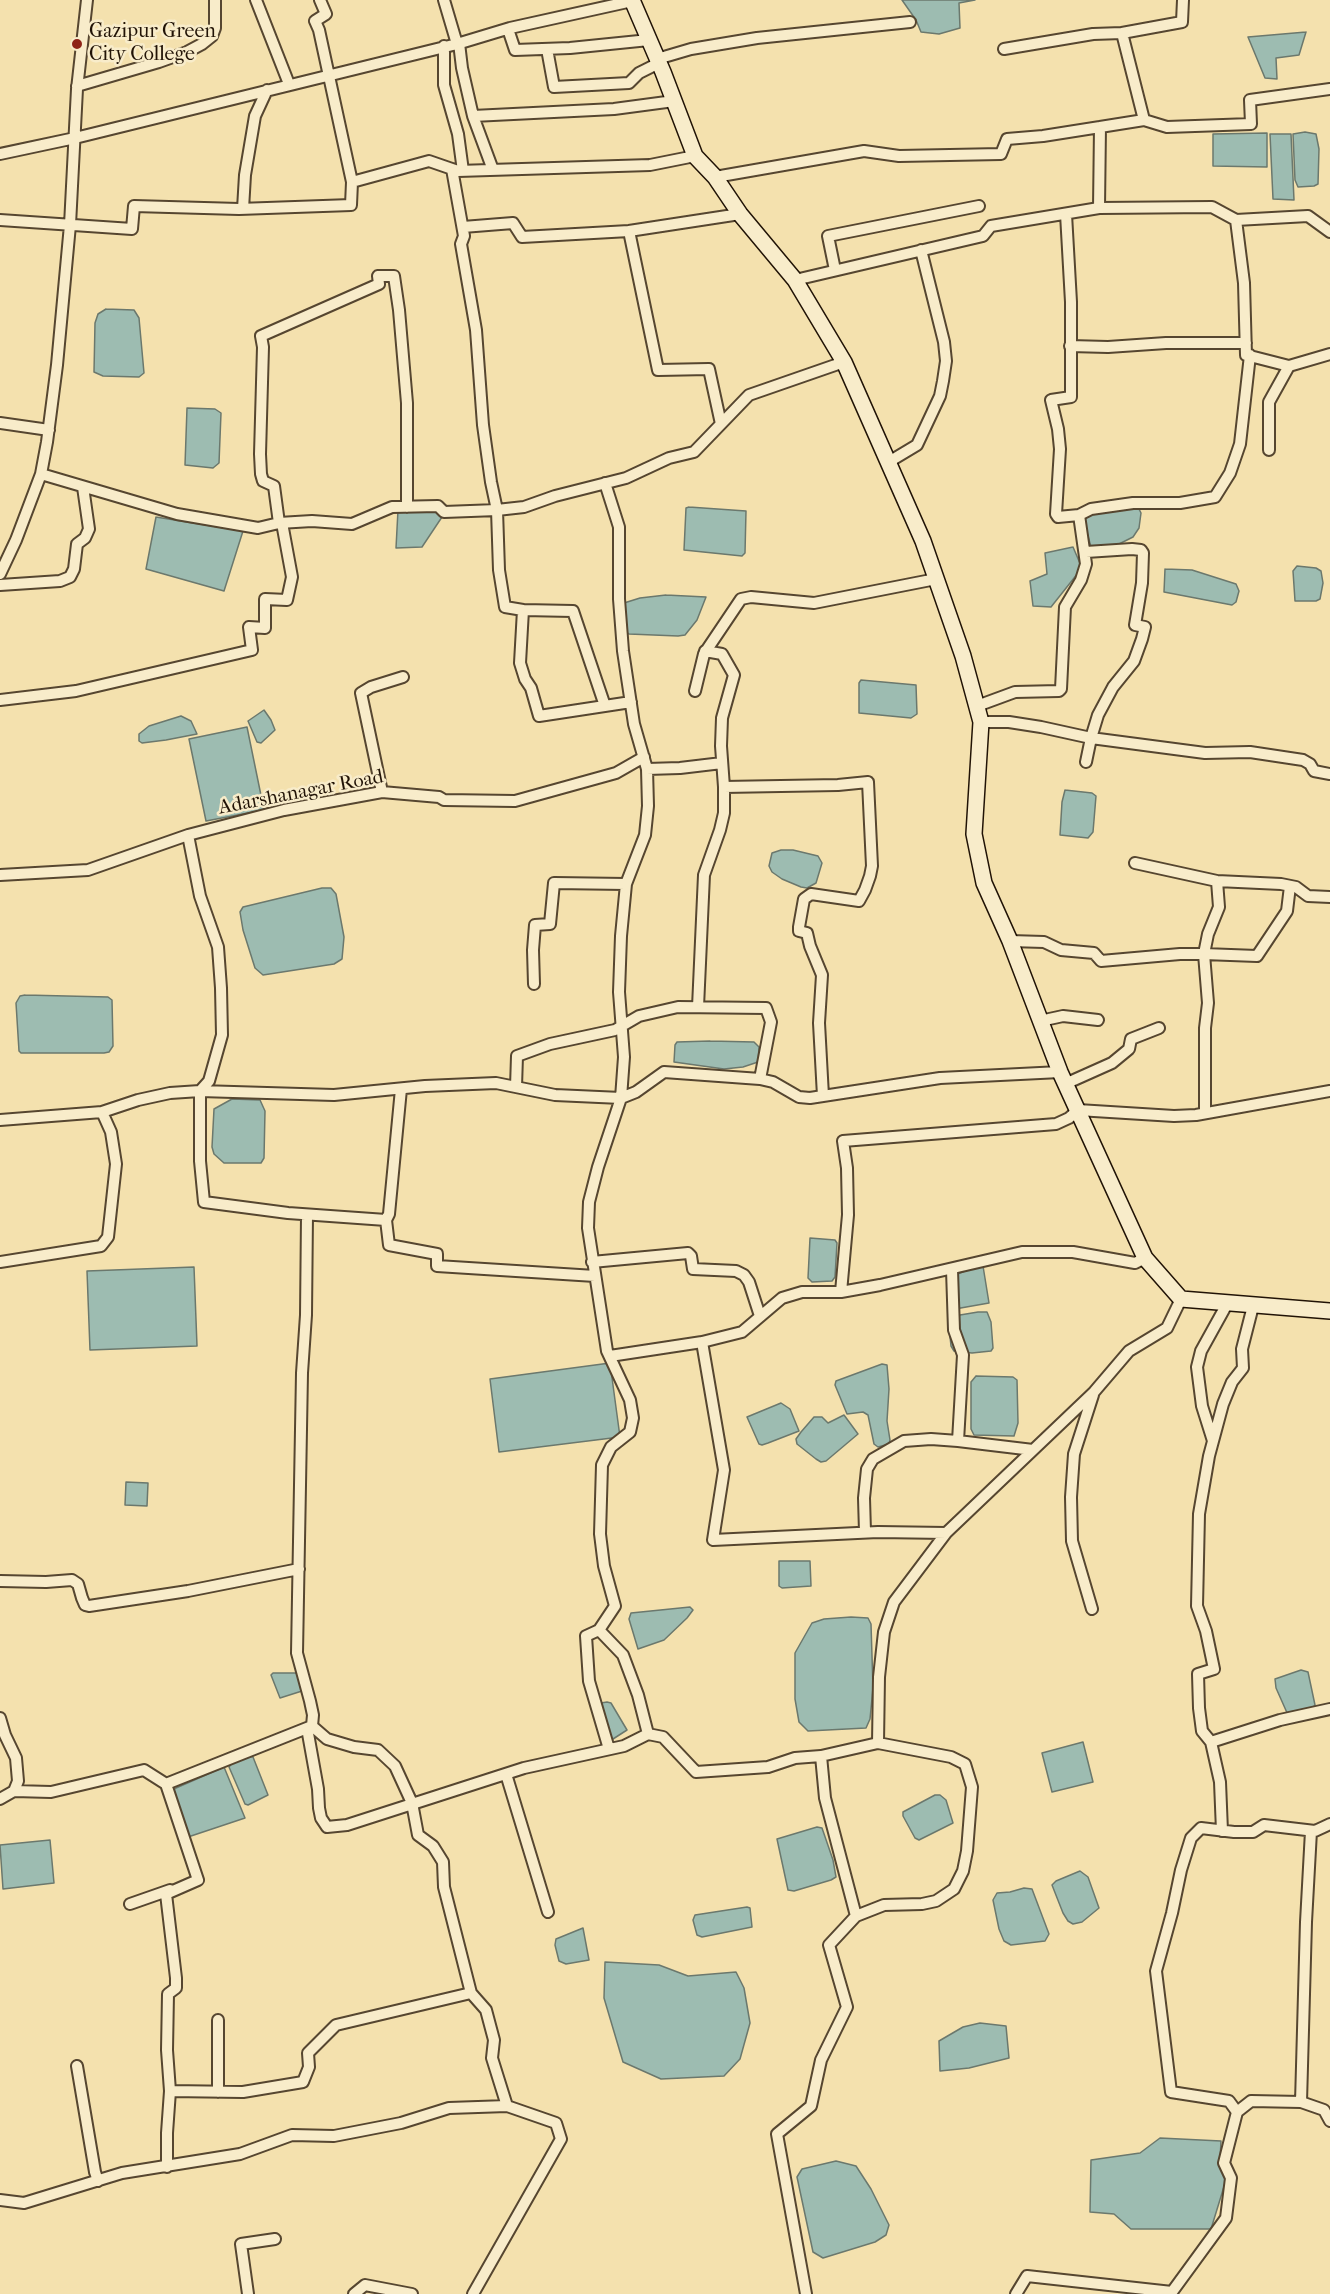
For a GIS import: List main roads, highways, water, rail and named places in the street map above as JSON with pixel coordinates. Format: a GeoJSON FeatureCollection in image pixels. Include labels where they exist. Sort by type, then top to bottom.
{"type":"FeatureCollection","features":[{"type":"Feature","properties":{"kind":"main road"},"geometry":{"type":"LineString","coordinates":[[632,0],[695,156],[716,177],[740,214],[795,280],[844,362],[923,541],[963,656],[981,722],[974,834],[984,883],[1010,941],[1063,1078],[1144,1258],[1181,1299],[1330,1311]]}},
{"type":"Feature","properties":{"kind":"water"},"geometry":{"type":"Polygon","coordinates":[[[902,0],[975,0],[959,3],[960,28],[939,34],[921,32],[916,20],[902,0]]]}},
{"type":"Feature","properties":{"kind":"water"},"geometry":{"type":"Polygon","coordinates":[[[1306,32],[1299,55],[1276,58],[1277,79],[1265,78],[1248,37],[1306,32]]]}},
{"type":"Feature","properties":{"kind":"water"},"geometry":{"type":"Polygon","coordinates":[[[1305,132],[1316,134],[1319,149],[1318,184],[1298,187],[1295,180],[1293,134],[1305,132]]]}},
{"type":"Feature","properties":{"kind":"water"},"geometry":{"type":"Polygon","coordinates":[[[1267,133],[1267,167],[1213,166],[1213,134],[1267,133]]]}},
{"type":"Feature","properties":{"kind":"water"},"geometry":{"type":"Polygon","coordinates":[[[1270,134],[1291,134],[1294,200],[1273,199],[1270,134]]]}},
{"type":"Feature","properties":{"kind":"water"},"geometry":{"type":"Polygon","coordinates":[[[106,309],[134,310],[139,318],[144,373],[139,377],[103,376],[94,372],[95,323],[98,314],[106,309]]]}},
{"type":"Feature","properties":{"kind":"water"},"geometry":{"type":"Polygon","coordinates":[[[187,408],[215,409],[221,413],[219,463],[213,468],[185,465],[187,408]]]}},
{"type":"Feature","properties":{"kind":"water"},"geometry":{"type":"Polygon","coordinates":[[[1138,507],[1141,513],[1139,528],[1133,537],[1117,545],[1091,547],[1083,518],[1086,514],[1138,507]]]}},
{"type":"Feature","properties":{"kind":"water"},"geometry":{"type":"Polygon","coordinates":[[[436,508],[442,517],[422,547],[396,548],[398,510],[436,508]]]}},
{"type":"Feature","properties":{"kind":"water"},"geometry":{"type":"Polygon","coordinates":[[[686,508],[746,511],[745,553],[742,556],[684,550],[686,508]]]}},
{"type":"Feature","properties":{"kind":"water"},"geometry":{"type":"Polygon","coordinates":[[[156,517],[243,531],[224,591],[146,569],[156,517]]]}},
{"type":"Feature","properties":{"kind":"water"},"geometry":{"type":"Polygon","coordinates":[[[1073,547],[1082,568],[1051,607],[1033,606],[1030,581],[1047,574],[1045,553],[1073,547]]]}},
{"type":"Feature","properties":{"kind":"water"},"geometry":{"type":"Polygon","coordinates":[[[1297,566],[1316,568],[1321,571],[1323,583],[1320,599],[1295,601],[1293,571],[1297,566]]]}},
{"type":"Feature","properties":{"kind":"water"},"geometry":{"type":"Polygon","coordinates":[[[1165,569],[1192,570],[1236,584],[1239,591],[1236,602],[1232,605],[1164,592],[1165,569]]]}},
{"type":"Feature","properties":{"kind":"water"},"geometry":{"type":"Polygon","coordinates":[[[666,595],[706,597],[697,620],[685,635],[625,632],[624,603],[640,598],[666,595]]]}},
{"type":"Feature","properties":{"kind":"water"},"geometry":{"type":"Polygon","coordinates":[[[861,680],[916,685],[917,714],[911,718],[859,713],[859,683],[861,680]]]}},
{"type":"Feature","properties":{"kind":"water"},"geometry":{"type":"Polygon","coordinates":[[[264,710],[275,730],[261,743],[257,742],[248,721],[264,710]]]}},
{"type":"Feature","properties":{"kind":"water"},"geometry":{"type":"Polygon","coordinates":[[[181,716],[191,721],[197,734],[142,743],[139,741],[139,734],[149,726],[181,716]]]}},
{"type":"Feature","properties":{"kind":"water"},"geometry":{"type":"Polygon","coordinates":[[[247,727],[264,810],[206,821],[189,739],[247,727]]]}},
{"type":"Feature","properties":{"kind":"water"},"geometry":{"type":"Polygon","coordinates":[[[1065,790],[1092,793],[1096,796],[1093,832],[1088,838],[1060,835],[1065,790]]]}},
{"type":"Feature","properties":{"kind":"water"},"geometry":{"type":"Polygon","coordinates":[[[793,850],[818,856],[822,863],[816,883],[807,888],[801,887],[772,872],[769,866],[772,853],[793,850]]]}},
{"type":"Feature","properties":{"kind":"water"},"geometry":{"type":"Polygon","coordinates":[[[322,888],[331,888],[336,894],[344,937],[342,959],[334,964],[263,975],[255,968],[243,930],[240,912],[243,907],[322,888]]]}},
{"type":"Feature","properties":{"kind":"water"},"geometry":{"type":"Polygon","coordinates":[[[20,996],[108,997],[112,1000],[113,1046],[109,1052],[104,1053],[21,1053],[16,1003],[20,996]]]}},
{"type":"Feature","properties":{"kind":"water"},"geometry":{"type":"Polygon","coordinates":[[[677,1042],[754,1042],[759,1047],[758,1062],[743,1067],[724,1069],[674,1062],[677,1042]]]}},
{"type":"Feature","properties":{"kind":"water"},"geometry":{"type":"Polygon","coordinates":[[[232,1099],[260,1100],[265,1111],[264,1158],[261,1163],[224,1163],[214,1154],[212,1147],[214,1109],[232,1099]]]}},
{"type":"Feature","properties":{"kind":"water"},"geometry":{"type":"Polygon","coordinates":[[[810,1238],[835,1240],[837,1243],[835,1277],[832,1281],[812,1282],[808,1278],[810,1238]]]}},
{"type":"Feature","properties":{"kind":"water"},"geometry":{"type":"Polygon","coordinates":[[[983,1266],[989,1303],[955,1309],[950,1277],[983,1266]]]}},
{"type":"Feature","properties":{"kind":"water"},"geometry":{"type":"Polygon","coordinates":[[[194,1267],[197,1346],[90,1350],[87,1271],[194,1267]]]}},
{"type":"Feature","properties":{"kind":"water"},"geometry":{"type":"Polygon","coordinates":[[[987,1312],[991,1322],[993,1348],[991,1351],[972,1353],[954,1351],[951,1346],[948,1317],[987,1312]]]}},
{"type":"Feature","properties":{"kind":"water"},"geometry":{"type":"Polygon","coordinates":[[[610,1363],[620,1437],[499,1452],[490,1379],[610,1363]]]}},
{"type":"Feature","properties":{"kind":"water"},"geometry":{"type":"Polygon","coordinates":[[[882,1364],[887,1365],[889,1389],[887,1421],[890,1440],[889,1444],[878,1447],[874,1444],[868,1415],[863,1412],[847,1414],[835,1385],[836,1381],[882,1364]]]}},
{"type":"Feature","properties":{"kind":"water"},"geometry":{"type":"Polygon","coordinates":[[[976,1376],[1013,1377],[1017,1380],[1018,1423],[1014,1436],[974,1435],[971,1429],[971,1382],[976,1376]]]}},
{"type":"Feature","properties":{"kind":"water"},"geometry":{"type":"Polygon","coordinates":[[[781,1403],[790,1409],[799,1431],[762,1445],[759,1444],[747,1417],[781,1403]]]}},
{"type":"Feature","properties":{"kind":"water"},"geometry":{"type":"Polygon","coordinates":[[[844,1415],[858,1434],[826,1461],[821,1462],[797,1444],[796,1439],[814,1417],[822,1417],[828,1423],[844,1415]]]}},
{"type":"Feature","properties":{"kind":"water"},"geometry":{"type":"Polygon","coordinates":[[[126,1482],[148,1483],[147,1506],[125,1505],[126,1482]]]}},
{"type":"Feature","properties":{"kind":"water"},"geometry":{"type":"Polygon","coordinates":[[[779,1561],[810,1561],[811,1586],[782,1588],[779,1586],[779,1561]]]}},
{"type":"Feature","properties":{"kind":"water"},"geometry":{"type":"Polygon","coordinates":[[[690,1607],[693,1610],[687,1618],[664,1640],[638,1649],[629,1619],[631,1613],[690,1607]]]}},
{"type":"Feature","properties":{"kind":"water"},"geometry":{"type":"Polygon","coordinates":[[[868,1618],[871,1624],[873,1688],[870,1719],[866,1728],[808,1731],[799,1722],[795,1699],[795,1653],[812,1623],[824,1619],[868,1618]]]}},
{"type":"Feature","properties":{"kind":"water"},"geometry":{"type":"Polygon","coordinates":[[[1301,1670],[1308,1672],[1315,1705],[1311,1710],[1288,1715],[1276,1688],[1275,1679],[1301,1670]]]}},
{"type":"Feature","properties":{"kind":"water"},"geometry":{"type":"Polygon","coordinates":[[[273,1673],[296,1673],[300,1678],[302,1691],[280,1698],[271,1675],[273,1673]]]}},
{"type":"Feature","properties":{"kind":"water"},"geometry":{"type":"Polygon","coordinates":[[[601,1703],[611,1703],[627,1730],[613,1739],[609,1738],[601,1703]]]}},
{"type":"Feature","properties":{"kind":"water"},"geometry":{"type":"Polygon","coordinates":[[[1083,1742],[1093,1782],[1052,1792],[1042,1753],[1083,1742]]]}},
{"type":"Feature","properties":{"kind":"water"},"geometry":{"type":"Polygon","coordinates":[[[249,1756],[253,1757],[268,1795],[248,1805],[245,1804],[229,1767],[232,1763],[249,1756]]]}},
{"type":"Feature","properties":{"kind":"water"},"geometry":{"type":"Polygon","coordinates":[[[224,1767],[245,1818],[188,1837],[171,1792],[224,1767]]]}},
{"type":"Feature","properties":{"kind":"water"},"geometry":{"type":"Polygon","coordinates":[[[935,1795],[940,1795],[946,1800],[953,1823],[919,1840],[915,1838],[903,1812],[935,1795]]]}},
{"type":"Feature","properties":{"kind":"water"},"geometry":{"type":"Polygon","coordinates":[[[817,1827],[822,1828],[836,1877],[794,1891],[788,1890],[777,1839],[817,1827]]]}},
{"type":"Feature","properties":{"kind":"water"},"geometry":{"type":"Polygon","coordinates":[[[50,1840],[54,1883],[3,1889],[0,1845],[50,1840]]]}},
{"type":"Feature","properties":{"kind":"water"},"geometry":{"type":"Polygon","coordinates":[[[1080,1871],[1088,1877],[1099,1908],[1082,1922],[1073,1924],[1063,1913],[1052,1885],[1080,1871]]]}},
{"type":"Feature","properties":{"kind":"water"},"geometry":{"type":"Polygon","coordinates":[[[1024,1888],[1032,1889],[1049,1934],[1045,1941],[1011,1945],[1004,1941],[999,1929],[993,1900],[997,1893],[1024,1888]]]}},
{"type":"Feature","properties":{"kind":"water"},"geometry":{"type":"Polygon","coordinates":[[[750,1908],[752,1927],[702,1937],[697,1935],[693,1920],[695,1915],[750,1908]]]}},
{"type":"Feature","properties":{"kind":"water"},"geometry":{"type":"Polygon","coordinates":[[[583,1928],[589,1960],[566,1964],[559,1961],[555,1945],[556,1939],[583,1928]]]}},
{"type":"Feature","properties":{"kind":"water"},"geometry":{"type":"Polygon","coordinates":[[[605,1962],[659,1965],[688,1976],[736,1972],[744,1988],[750,2023],[740,2059],[724,2076],[661,2079],[623,2062],[604,1998],[605,1962]]]}},
{"type":"Feature","properties":{"kind":"water"},"geometry":{"type":"Polygon","coordinates":[[[980,2023],[1006,2026],[1009,2058],[969,2068],[940,2071],[939,2041],[963,2027],[980,2023]]]}},
{"type":"Feature","properties":{"kind":"water"},"geometry":{"type":"Polygon","coordinates":[[[1160,2138],[1221,2141],[1220,2160],[1226,2180],[1211,2229],[1131,2229],[1114,2214],[1090,2212],[1091,2160],[1140,2153],[1160,2138]]]}},
{"type":"Feature","properties":{"kind":"water"},"geometry":{"type":"Polygon","coordinates":[[[836,2161],[856,2166],[871,2189],[889,2225],[886,2235],[875,2242],[823,2258],[813,2252],[797,2177],[802,2169],[836,2161]]]}},
{"type":"Feature","properties":{"kind":"place","name":"Gazipur Green City College"},"geometry":{"type":"Point","coordinates":[77,44]}}]}
